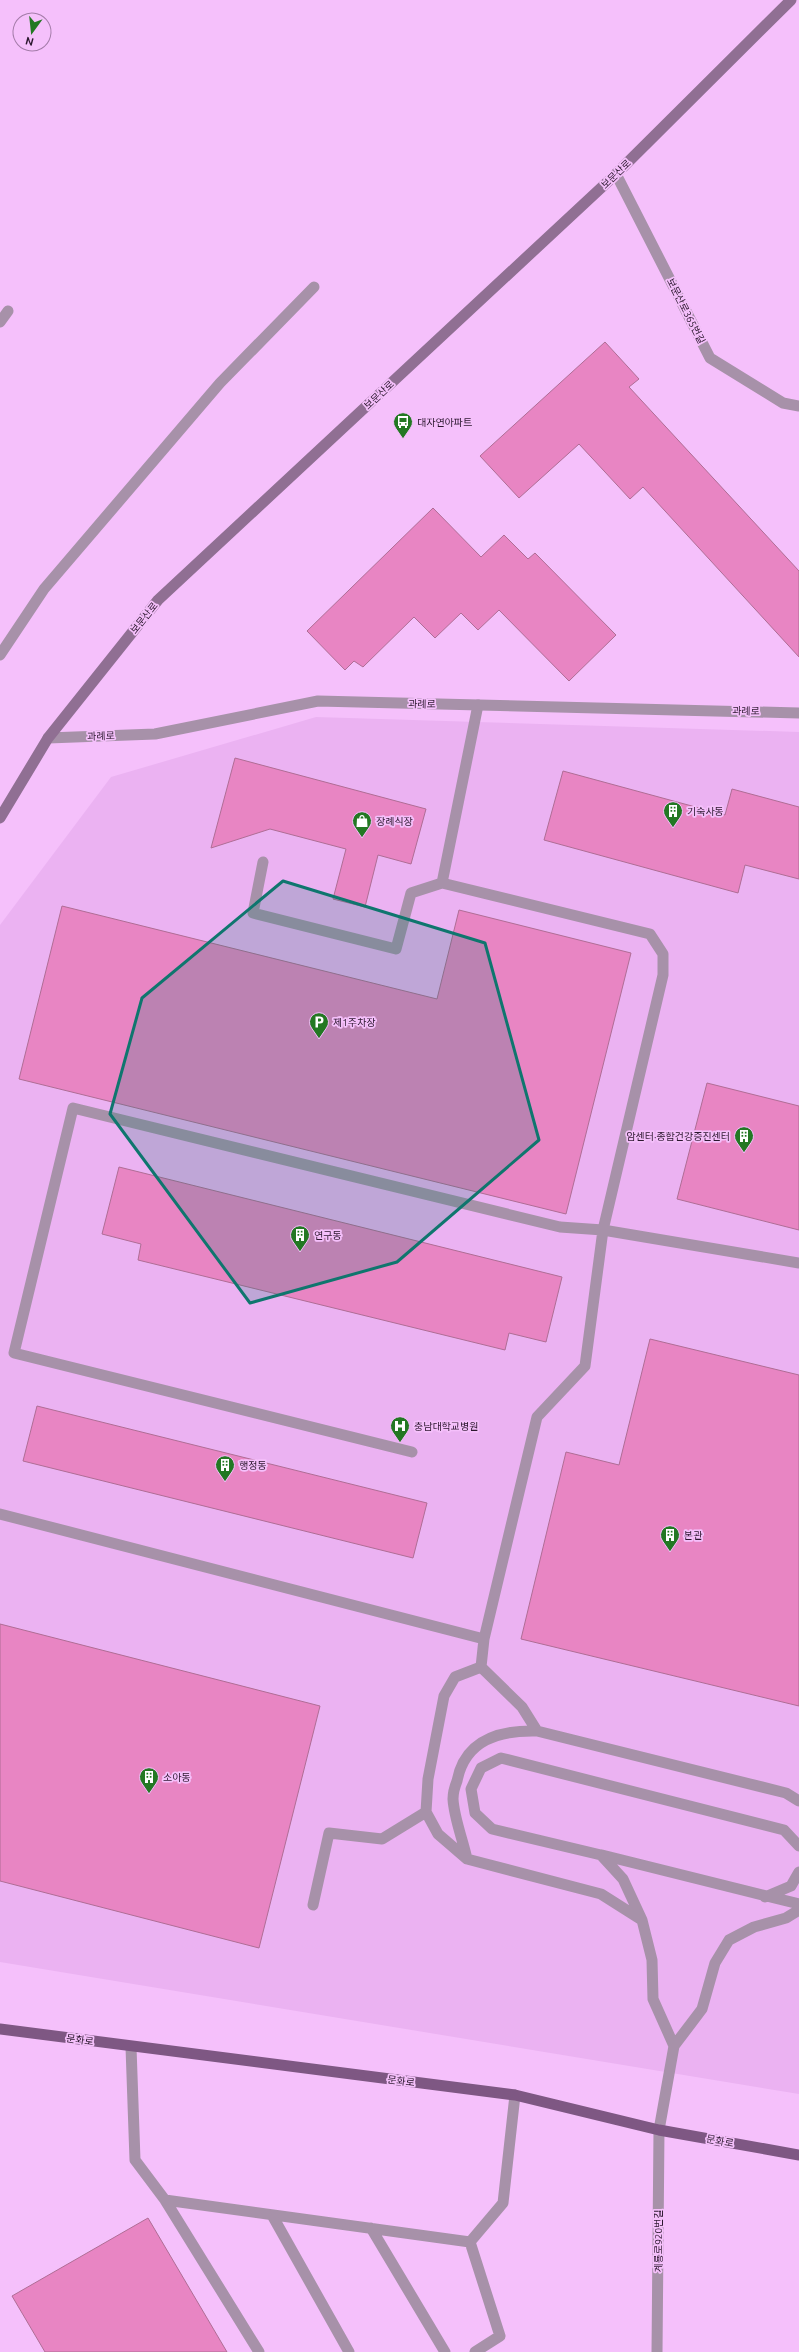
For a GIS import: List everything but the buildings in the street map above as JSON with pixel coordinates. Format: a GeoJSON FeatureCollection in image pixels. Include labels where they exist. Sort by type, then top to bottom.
{"type":"FeatureCollection","features":[{"type":"Feature","properties":{"kind":"main road","name":"보문산로"},"geometry":{"type":"LineString","coordinates":[[0,818],[48,738],[158,600],[616,174],[791,0]]}},
{"type":"Feature","properties":{"kind":"main road","name":"문화로"},"geometry":{"type":"LineString","coordinates":[[0,2029],[131,2047],[515,2095],[659,2130],[799,2155]]}},
{"type":"Feature","properties":{"kind":"street","name":"보문산로365번길"},"geometry":{"type":"LineString","coordinates":[[616,174],[710,358],[782,403],[799,406]]}},
{"type":"Feature","properties":{"kind":"street"},"geometry":{"type":"LineString","coordinates":[[0,655],[44,589],[220,383],[314,287]]}},
{"type":"Feature","properties":{"kind":"street"},"geometry":{"type":"LineString","coordinates":[[0,322],[8,311]]}},
{"type":"Feature","properties":{"kind":"street","name":"과례로"},"geometry":{"type":"LineString","coordinates":[[48,738],[155,734],[318,701],[799,713]]}},
{"type":"Feature","properties":{"kind":"street"},"geometry":{"type":"LineString","coordinates":[[442,884],[478,705]]}},
{"type":"Feature","properties":{"kind":"street"},"geometry":{"type":"LineString","coordinates":[[263,862],[253,913],[396,949],[411,893],[442,884],[650,934],[663,954],[664,975],[604,1230],[585,1366],[537,1417],[484,1639],[481,1667]]}},
{"type":"Feature","properties":{"kind":"street"},"geometry":{"type":"LineString","coordinates":[[412,1452],[14,1353],[73,1108],[560,1227],[604,1230],[799,1263]]}},
{"type":"Feature","properties":{"kind":"street"},"geometry":{"type":"LineString","coordinates":[[0,1514],[484,1639]]}},
{"type":"Feature","properties":{"kind":"street"},"geometry":{"type":"LineString","coordinates":[[481,1667],[522,1707],[537,1731]]}},
{"type":"Feature","properties":{"kind":"street"},"geometry":{"type":"LineString","coordinates":[[481,1667],[456,1677],[444,1696],[428,1779],[426,1812],[438,1834],[467,1859],[601,1894],[642,1920]]}},
{"type":"Feature","properties":{"kind":"street"},"geometry":{"type":"LineString","coordinates":[[467,1859],[453,1798],[459,1770],[471,1749],[494,1736],[516,1731],[537,1731],[786,1793],[799,1801]]}},
{"type":"Feature","properties":{"kind":"street"},"geometry":{"type":"LineString","coordinates":[[799,1846],[784,1830],[501,1758],[481,1768],[472,1789],[475,1813],[492,1829],[765,1897],[799,1904]]}},
{"type":"Feature","properties":{"kind":"street"},"geometry":{"type":"LineString","coordinates":[[313,1905],[329,1833],[382,1838],[426,1812]]}},
{"type":"Feature","properties":{"kind":"street"},"geometry":{"type":"LineString","coordinates":[[601,1855],[623,1879],[642,1920],[652,1960],[654,1999],[674,2046],[702,2009],[715,1963],[729,1940],[754,1927],[786,1918],[799,1910]]}},
{"type":"Feature","properties":{"kind":"street"},"geometry":{"type":"LineString","coordinates":[[765,1897],[791,1886],[799,1872]]}},
{"type":"Feature","properties":{"kind":"street","name":"계룡로920번길"},"geometry":{"type":"LineString","coordinates":[[657,2352],[659,2130],[674,2046]]}},
{"type":"Feature","properties":{"kind":"street"},"geometry":{"type":"LineString","coordinates":[[131,2047],[135,2160],[165,2200],[259,2352]]}},
{"type":"Feature","properties":{"kind":"street"},"geometry":{"type":"LineString","coordinates":[[470,2242],[503,2203],[515,2095]]}},
{"type":"Feature","properties":{"kind":"street"},"geometry":{"type":"LineString","coordinates":[[165,2200],[470,2242]]}},
{"type":"Feature","properties":{"kind":"street"},"geometry":{"type":"LineString","coordinates":[[272,2215],[350,2352]]}},
{"type":"Feature","properties":{"kind":"street"},"geometry":{"type":"LineString","coordinates":[[371,2228],[445,2352]]}},
{"type":"Feature","properties":{"kind":"street"},"geometry":{"type":"LineString","coordinates":[[470,2242],[500,2336],[475,2352]]}},
{"type":"Feature","properties":{"kind":"highlighted area"},"geometry":{"type":"Polygon","coordinates":[[[283,881],[485,943],[539,1140],[397,1262],[250,1303],[110,1114],[142,998],[283,881]]]}},
{"type":"Feature","properties":{"kind":"shaded area","name":"충남대학교병원"},"geometry":{"type":"Polygon","coordinates":[[[316,717],[799,732],[799,2094],[0,1962],[0,925],[111,777],[316,717]]]}},
{"type":"Feature","properties":{"kind":"place","name":"대자연아파트"},"geometry":{"type":"Point","coordinates":[403,439]}},
{"type":"Feature","properties":{"kind":"place","name":"기숙사동"},"geometry":{"type":"Point","coordinates":[673,828]}},
{"type":"Feature","properties":{"kind":"place","name":"장례식장"},"geometry":{"type":"Point","coordinates":[362,838]}},
{"type":"Feature","properties":{"kind":"place","name":"제1주차장"},"geometry":{"type":"Point","coordinates":[319,1039]}},
{"type":"Feature","properties":{"kind":"place","name":"암센터·종합건강증진센터"},"geometry":{"type":"Point","coordinates":[744,1153]}},
{"type":"Feature","properties":{"kind":"place","name":"연구동"},"geometry":{"type":"Point","coordinates":[300,1252]}},
{"type":"Feature","properties":{"kind":"place","name":"충남대학교병원"},"geometry":{"type":"Point","coordinates":[400,1443]}},
{"type":"Feature","properties":{"kind":"place","name":"행정동"},"geometry":{"type":"Point","coordinates":[225,1482]}},
{"type":"Feature","properties":{"kind":"place","name":"본관"},"geometry":{"type":"Point","coordinates":[670,1552]}},
{"type":"Feature","properties":{"kind":"place","name":"소아동"},"geometry":{"type":"Point","coordinates":[149,1794]}}]}
